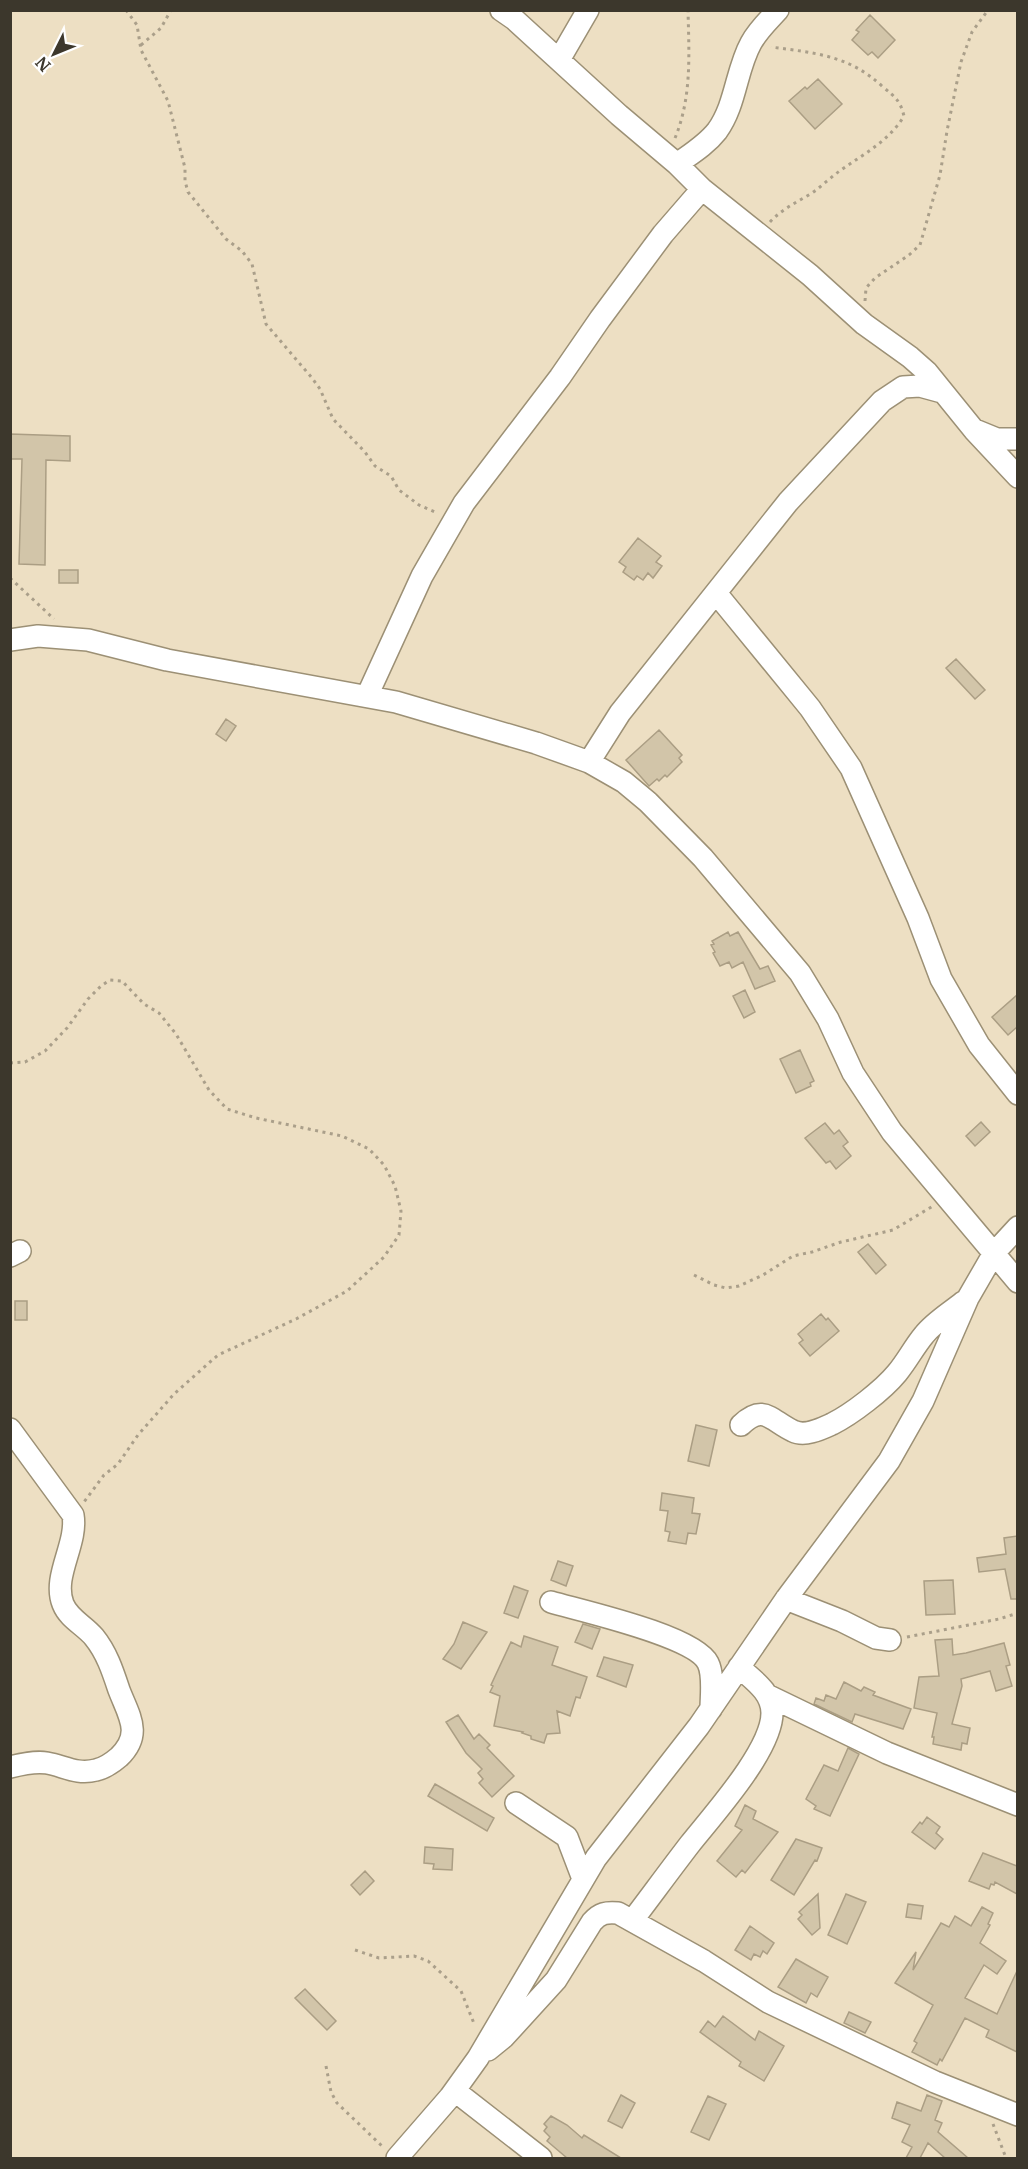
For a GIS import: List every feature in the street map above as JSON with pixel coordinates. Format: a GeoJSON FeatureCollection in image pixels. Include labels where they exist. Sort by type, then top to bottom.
{"type":"FeatureCollection","features":[{"type":"Feature","properties":{"kind":"street"},"geometry":{"type":"LineString","coordinates":[[501,10],[514,19],[702,189],[764,237],[864,324],[927,372],[974,430],[1017,477]]}},
{"type":"Feature","properties":{"kind":"street"},"geometry":{"type":"LineString","coordinates":[[559,60],[588,10]]}},
{"type":"Feature","properties":{"kind":"street"},"geometry":{"type":"LineString","coordinates":[[672,160],[703,146],[718,129],[730,105],[750,44],[778,10]]}},
{"type":"Feature","properties":{"kind":"street"},"geometry":{"type":"LineString","coordinates":[[367,696],[422,576],[479,481],[560,377],[663,234],[702,189]]}},
{"type":"Feature","properties":{"kind":"street"},"geometry":{"type":"LineString","coordinates":[[590,762],[620,713],[788,502],[882,401],[903,387],[920,386],[942,392]]}},
{"type":"Feature","properties":{"kind":"street"},"geometry":{"type":"LineString","coordinates":[[974,430],[997,439],[1017,439]]}},
{"type":"Feature","properties":{"kind":"street"},"geometry":{"type":"LineString","coordinates":[[716,593],[810,708],[851,768],[918,918],[941,979],[979,1045],[1017,1094]]}},
{"type":"Feature","properties":{"kind":"street"},"geometry":{"type":"LineString","coordinates":[[10,640],[38,636],[76,638],[167,660],[396,702],[494,730],[590,762],[624,782],[648,801],[703,858],[800,973],[828,1019],[853,1073],[892,1132],[1017,1282]]}},
{"type":"Feature","properties":{"kind":"street"},"geometry":{"type":"LineString","coordinates":[[392,2155],[454,2091],[480,2054],[596,1858],[711,1709],[786,1599],[889,1461],[923,1401],[968,1298],[994,1253],[1017,1227]]}},
{"type":"Feature","properties":{"kind":"street"},"geometry":{"type":"LineString","coordinates":[[741,1425],[749,1418],[759,1414],[769,1416],[794,1432],[809,1433],[834,1423],[863,1403],[896,1374],[925,1333],[968,1298]]}},
{"type":"Feature","properties":{"kind":"street"},"geometry":{"type":"LineString","coordinates":[[10,1429],[73,1515],[74,1530],[60,1594],[63,1606],[70,1616],[94,1638],[111,1664],[131,1717],[132,1732],[130,1744],[111,1764],[98,1770],[81,1773],[47,1763],[30,1763],[10,1767]]}},
{"type":"Feature","properties":{"kind":"street"},"geometry":{"type":"LineString","coordinates":[[786,1599],[842,1621],[876,1638],[890,1640]]}},
{"type":"Feature","properties":{"kind":"street"},"geometry":{"type":"LineString","coordinates":[[551,1602],[659,1634],[690,1647],[706,1659],[710,1666],[711,1709]]}},
{"type":"Feature","properties":{"kind":"street"},"geometry":{"type":"LineString","coordinates":[[739,1667],[769,1696],[887,1753],[1017,1805]]}},
{"type":"Feature","properties":{"kind":"street"},"geometry":{"type":"LineString","coordinates":[[632,1921],[741,1778],[760,1748],[769,1730],[772,1714],[769,1696]]}},
{"type":"Feature","properties":{"kind":"street"},"geometry":{"type":"LineString","coordinates":[[516,1803],[567,1837],[583,1879]]}},
{"type":"Feature","properties":{"kind":"street"},"geometry":{"type":"LineString","coordinates":[[480,2054],[504,2037],[549,1988],[598,1915],[605,1912],[618,1913],[704,1961],[768,2002],[935,2082],[1017,2115]]}},
{"type":"Feature","properties":{"kind":"street"},"geometry":{"type":"LineString","coordinates":[[454,2091],[541,2158]]}},
{"type":"Feature","properties":{"kind":"path"},"geometry":{"type":"LineString","coordinates":[[126,10],[137,25],[144,56],[168,101],[185,168],[188,192],[226,239],[242,250],[252,264],[266,324],[271,332],[302,364],[320,389],[333,420],[365,452],[375,466],[391,476],[399,490],[419,505],[435,511],[451,527]]}},
{"type":"Feature","properties":{"kind":"path"},"geometry":{"type":"LineString","coordinates":[[141,45],[160,28],[171,10]]}},
{"type":"Feature","properties":{"kind":"path"},"geometry":{"type":"LineString","coordinates":[[672,160],[687,96],[690,60],[688,10]]}},
{"type":"Feature","properties":{"kind":"path"},"geometry":{"type":"LineString","coordinates":[[864,324],[866,288],[875,278],[920,245],[940,176],[961,63],[972,32],[988,10]]}},
{"type":"Feature","properties":{"kind":"path"},"geometry":{"type":"LineString","coordinates":[[750,44],[813,53],[846,61],[872,76],[901,103],[904,116],[896,131],[878,146],[775,217],[769,224],[764,237]]}},
{"type":"Feature","properties":{"kind":"path"},"geometry":{"type":"LineString","coordinates":[[10,578],[76,638]]}},
{"type":"Feature","properties":{"kind":"path"},"geometry":{"type":"LineString","coordinates":[[10,1063],[25,1062],[45,1050],[67,1028],[100,986],[110,980],[122,981],[144,1004],[159,1014],[176,1035],[209,1090],[227,1109],[256,1118],[342,1137],[369,1149],[384,1165],[395,1186],[401,1211],[399,1236],[384,1257],[347,1291],[296,1319],[218,1354],[174,1394],[117,1464],[104,1475],[73,1515]]}},
{"type":"Feature","properties":{"kind":"path"},"geometry":{"type":"LineString","coordinates":[[694,1275],[706,1283],[726,1288],[739,1286],[763,1275],[793,1256],[893,1230],[946,1196]]}},
{"type":"Feature","properties":{"kind":"path"},"geometry":{"type":"LineString","coordinates":[[890,1640],[999,1619],[1017,1613]]}},
{"type":"Feature","properties":{"kind":"path"},"geometry":{"type":"LineString","coordinates":[[355,1950],[379,1958],[414,1956],[428,1961],[461,1991],[468,2005],[480,2054]]}},
{"type":"Feature","properties":{"kind":"path"},"geometry":{"type":"LineString","coordinates":[[326,2066],[331,2092],[337,2103],[392,2155]]}},
{"type":"Feature","properties":{"kind":"path"},"geometry":{"type":"LineString","coordinates":[[988,2105],[1006,2158]]}},
{"type":"Feature","properties":{"kind":"building"},"geometry":{"type":"Polygon","coordinates":[[[870,15],[895,40],[878,58],[872,52],[868,55],[852,40],[859,32],[856,30],[870,15]]]}},
{"type":"Feature","properties":{"kind":"building"},"geometry":{"type":"Polygon","coordinates":[[[818,79],[842,104],[815,129],[789,101],[818,79]]]}},
{"type":"Feature","properties":{"kind":"building"},"geometry":{"type":"Polygon","coordinates":[[[10,434],[70,436],[70,461],[46,460],[45,565],[19,564],[22,459],[10,459],[10,434]]]}},
{"type":"Feature","properties":{"kind":"building"},"geometry":{"type":"Polygon","coordinates":[[[638,538],[661,556],[656,562],[662,566],[653,578],[648,573],[643,580],[637,576],[634,580],[623,572],[626,567],[619,562],[638,538]]]}},
{"type":"Feature","properties":{"kind":"building"},"geometry":{"type":"Polygon","coordinates":[[[59,570],[78,570],[78,583],[59,583],[59,570]]]}},
{"type":"Feature","properties":{"kind":"building"},"geometry":{"type":"Polygon","coordinates":[[[956,659],[985,690],[975,699],[946,668],[956,659]]]}},
{"type":"Feature","properties":{"kind":"building"},"geometry":{"type":"Polygon","coordinates":[[[226,719],[236,726],[226,741],[216,734],[226,719]]]}},
{"type":"Feature","properties":{"kind":"building"},"geometry":{"type":"Polygon","coordinates":[[[659,730],[682,755],[679,758],[682,762],[667,777],[665,775],[659,781],[657,779],[649,786],[626,760],[659,730]]]}},
{"type":"Feature","properties":{"kind":"building"},"geometry":{"type":"Polygon","coordinates":[[[728,932],[730,936],[738,932],[760,969],[768,966],[775,981],[755,989],[743,962],[732,968],[729,962],[720,966],[711,945],[714,944],[712,941],[728,932]]]}},
{"type":"Feature","properties":{"kind":"building"},"geometry":{"type":"Polygon","coordinates":[[[745,990],[755,1012],[744,1018],[733,996],[745,990]]]}},
{"type":"Feature","properties":{"kind":"building"},"geometry":{"type":"Polygon","coordinates":[[[1017,995],[1017,1027],[1008,1035],[992,1017],[1017,995]]]}},
{"type":"Feature","properties":{"kind":"building"},"geometry":{"type":"Polygon","coordinates":[[[800,1050],[814,1081],[810,1083],[811,1086],[796,1093],[780,1059],[800,1050]]]}},
{"type":"Feature","properties":{"kind":"building"},"geometry":{"type":"Polygon","coordinates":[[[981,1122],[990,1132],[975,1146],[966,1136],[981,1122]]]}},
{"type":"Feature","properties":{"kind":"building"},"geometry":{"type":"Polygon","coordinates":[[[825,1123],[834,1134],[839,1130],[848,1142],[843,1146],[851,1156],[836,1169],[830,1161],[826,1163],[805,1138],[825,1123]]]}},
{"type":"Feature","properties":{"kind":"building"},"geometry":{"type":"Polygon","coordinates":[[[868,1244],[886,1265],[876,1274],[858,1252],[868,1244]]]}},
{"type":"Feature","properties":{"kind":"building"},"geometry":{"type":"Polygon","coordinates":[[[15,1301],[27,1301],[27,1320],[15,1320],[15,1301]]]}},
{"type":"Feature","properties":{"kind":"building"},"geometry":{"type":"Polygon","coordinates":[[[821,1314],[826,1320],[828,1318],[839,1331],[810,1356],[799,1343],[803,1340],[798,1334],[821,1314]]]}},
{"type":"Feature","properties":{"kind":"building"},"geometry":{"type":"Polygon","coordinates":[[[696,1425],[717,1430],[709,1466],[688,1461],[696,1425]]]}},
{"type":"Feature","properties":{"kind":"building"},"geometry":{"type":"Polygon","coordinates":[[[662,1493],[694,1498],[692,1513],[700,1514],[696,1534],[688,1533],[686,1544],[668,1541],[670,1532],[665,1531],[668,1511],[660,1510],[662,1493]]]}},
{"type":"Feature","properties":{"kind":"building"},"geometry":{"type":"Polygon","coordinates":[[[1017,1536],[1017,1599],[1011,1599],[1005,1569],[979,1572],[977,1558],[1006,1554],[1004,1538],[1017,1536]]]}},
{"type":"Feature","properties":{"kind":"building"},"geometry":{"type":"Polygon","coordinates":[[[558,1561],[573,1566],[566,1586],[551,1580],[558,1561]]]}},
{"type":"Feature","properties":{"kind":"building"},"geometry":{"type":"Polygon","coordinates":[[[953,1580],[955,1614],[926,1615],[924,1581],[953,1580]]]}},
{"type":"Feature","properties":{"kind":"building"},"geometry":{"type":"Polygon","coordinates":[[[514,1586],[528,1591],[518,1618],[504,1613],[514,1586]]]}},
{"type":"Feature","properties":{"kind":"building"},"geometry":{"type":"Polygon","coordinates":[[[463,1622],[487,1632],[461,1669],[443,1659],[454,1644],[463,1622]]]}},
{"type":"Feature","properties":{"kind":"building"},"geometry":{"type":"Polygon","coordinates":[[[583,1624],[600,1629],[592,1649],[575,1642],[583,1624]]]}},
{"type":"Feature","properties":{"kind":"building"},"geometry":{"type":"Polygon","coordinates":[[[524,1636],[558,1647],[552,1665],[587,1677],[580,1698],[576,1697],[570,1716],[557,1711],[560,1733],[547,1734],[544,1743],[531,1739],[531,1736],[523,1732],[494,1726],[500,1696],[490,1692],[493,1686],[491,1685],[511,1642],[521,1647],[524,1636]]]}},
{"type":"Feature","properties":{"kind":"building"},"geometry":{"type":"Polygon","coordinates":[[[952,1639],[953,1655],[1004,1643],[1010,1665],[1006,1666],[1012,1686],[996,1691],[990,1671],[961,1679],[962,1686],[952,1724],[970,1728],[967,1744],[962,1743],[961,1750],[933,1744],[934,1737],[932,1737],[937,1713],[914,1708],[919,1677],[939,1676],[935,1640],[952,1639]]]}},
{"type":"Feature","properties":{"kind":"building"},"geometry":{"type":"Polygon","coordinates":[[[604,1657],[633,1665],[626,1687],[597,1676],[604,1657]]]}},
{"type":"Feature","properties":{"kind":"building"},"geometry":{"type":"Polygon","coordinates":[[[844,1682],[861,1691],[864,1687],[875,1692],[873,1695],[911,1709],[903,1729],[855,1714],[852,1722],[814,1704],[816,1698],[824,1701],[826,1695],[836,1699],[844,1682]]]}},
{"type":"Feature","properties":{"kind":"building"},"geometry":{"type":"Polygon","coordinates":[[[458,1715],[474,1739],[479,1734],[490,1745],[487,1748],[514,1776],[492,1797],[479,1783],[483,1779],[478,1773],[482,1769],[466,1753],[446,1722],[458,1715]]]}},
{"type":"Feature","properties":{"kind":"building"},"geometry":{"type":"Polygon","coordinates":[[[848,1748],[859,1754],[830,1816],[814,1809],[816,1806],[806,1799],[824,1765],[838,1771],[848,1748]]]}},
{"type":"Feature","properties":{"kind":"building"},"geometry":{"type":"Polygon","coordinates":[[[435,1784],[494,1818],[487,1831],[428,1796],[435,1784]]]}},
{"type":"Feature","properties":{"kind":"building"},"geometry":{"type":"Polygon","coordinates":[[[745,1805],[756,1811],[753,1819],[778,1832],[745,1873],[742,1870],[736,1877],[717,1861],[742,1830],[735,1826],[745,1805]]]}},
{"type":"Feature","properties":{"kind":"building"},"geometry":{"type":"Polygon","coordinates":[[[927,1817],[940,1827],[936,1833],[943,1839],[935,1849],[912,1832],[927,1817]]]}},
{"type":"Feature","properties":{"kind":"building"},"geometry":{"type":"Polygon","coordinates":[[[796,1839],[822,1848],[817,1861],[815,1860],[794,1895],[771,1880],[796,1839]]]}},
{"type":"Feature","properties":{"kind":"building"},"geometry":{"type":"Polygon","coordinates":[[[425,1847],[453,1849],[452,1870],[433,1869],[434,1864],[424,1863],[425,1847]]]}},
{"type":"Feature","properties":{"kind":"building"},"geometry":{"type":"Polygon","coordinates":[[[983,1853],[1017,1866],[1017,1894],[995,1882],[989,1889],[969,1881],[983,1853]]]}},
{"type":"Feature","properties":{"kind":"building"},"geometry":{"type":"Polygon","coordinates":[[[365,1871],[374,1881],[360,1895],[351,1885],[365,1871]]]}},
{"type":"Feature","properties":{"kind":"building"},"geometry":{"type":"Polygon","coordinates":[[[818,1894],[820,1928],[812,1935],[798,1919],[802,1915],[799,1912],[818,1894]]]}},
{"type":"Feature","properties":{"kind":"building"},"geometry":{"type":"Polygon","coordinates":[[[846,1894],[866,1902],[847,1944],[828,1935],[846,1894]]]}},
{"type":"Feature","properties":{"kind":"building"},"geometry":{"type":"Polygon","coordinates":[[[908,1904],[923,1906],[921,1919],[906,1917],[908,1904]]]}},
{"type":"Feature","properties":{"kind":"building"},"geometry":{"type":"Polygon","coordinates":[[[982,1907],[993,1913],[988,1924],[990,1925],[980,1943],[1006,1961],[997,1974],[984,1965],[965,1998],[997,2014],[1017,1971],[1017,2052],[986,2037],[989,2030],[965,2018],[942,2061],[940,2059],[937,2065],[912,2052],[917,2043],[914,2041],[933,2005],[895,1983],[916,1952],[913,1970],[941,1923],[949,1927],[955,1916],[971,1926],[982,1907]]]}},
{"type":"Feature","properties":{"kind":"building"},"geometry":{"type":"Polygon","coordinates":[[[750,1926],[774,1943],[767,1954],[763,1951],[760,1957],[754,1954],[751,1960],[735,1950],[750,1926]]]}},
{"type":"Feature","properties":{"kind":"building"},"geometry":{"type":"Polygon","coordinates":[[[796,1959],[828,1977],[817,1997],[811,1993],[806,2003],[778,1987],[796,1959]]]}},
{"type":"Feature","properties":{"kind":"building"},"geometry":{"type":"Polygon","coordinates":[[[305,1989],[336,2021],[327,2030],[295,1998],[305,1989]]]}},
{"type":"Feature","properties":{"kind":"building"},"geometry":{"type":"Polygon","coordinates":[[[849,2012],[871,2022],[865,2033],[844,2023],[849,2012]]]}},
{"type":"Feature","properties":{"kind":"building"},"geometry":{"type":"Polygon","coordinates":[[[723,2016],[755,2040],[759,2031],[784,2046],[764,2081],[739,2066],[741,2062],[700,2032],[708,2021],[715,2027],[723,2016]]]}},
{"type":"Feature","properties":{"kind":"building"},"geometry":{"type":"Polygon","coordinates":[[[621,2095],[635,2103],[622,2128],[608,2121],[621,2095]]]}},
{"type":"Feature","properties":{"kind":"building"},"geometry":{"type":"Polygon","coordinates":[[[927,2095],[942,2101],[935,2120],[942,2123],[938,2132],[968,2158],[945,2158],[928,2143],[920,2158],[906,2158],[912,2147],[902,2142],[910,2125],[892,2118],[897,2102],[921,2111],[927,2095]]]}},
{"type":"Feature","properties":{"kind":"building"},"geometry":{"type":"Polygon","coordinates":[[[708,2096],[726,2104],[709,2140],[691,2132],[708,2096]]]}},
{"type":"Feature","properties":{"kind":"building"},"geometry":{"type":"Polygon","coordinates":[[[551,2116],[567,2125],[582,2138],[584,2135],[621,2158],[567,2158],[547,2141],[550,2137],[544,2131],[547,2127],[544,2124],[551,2116]]]}}]}
